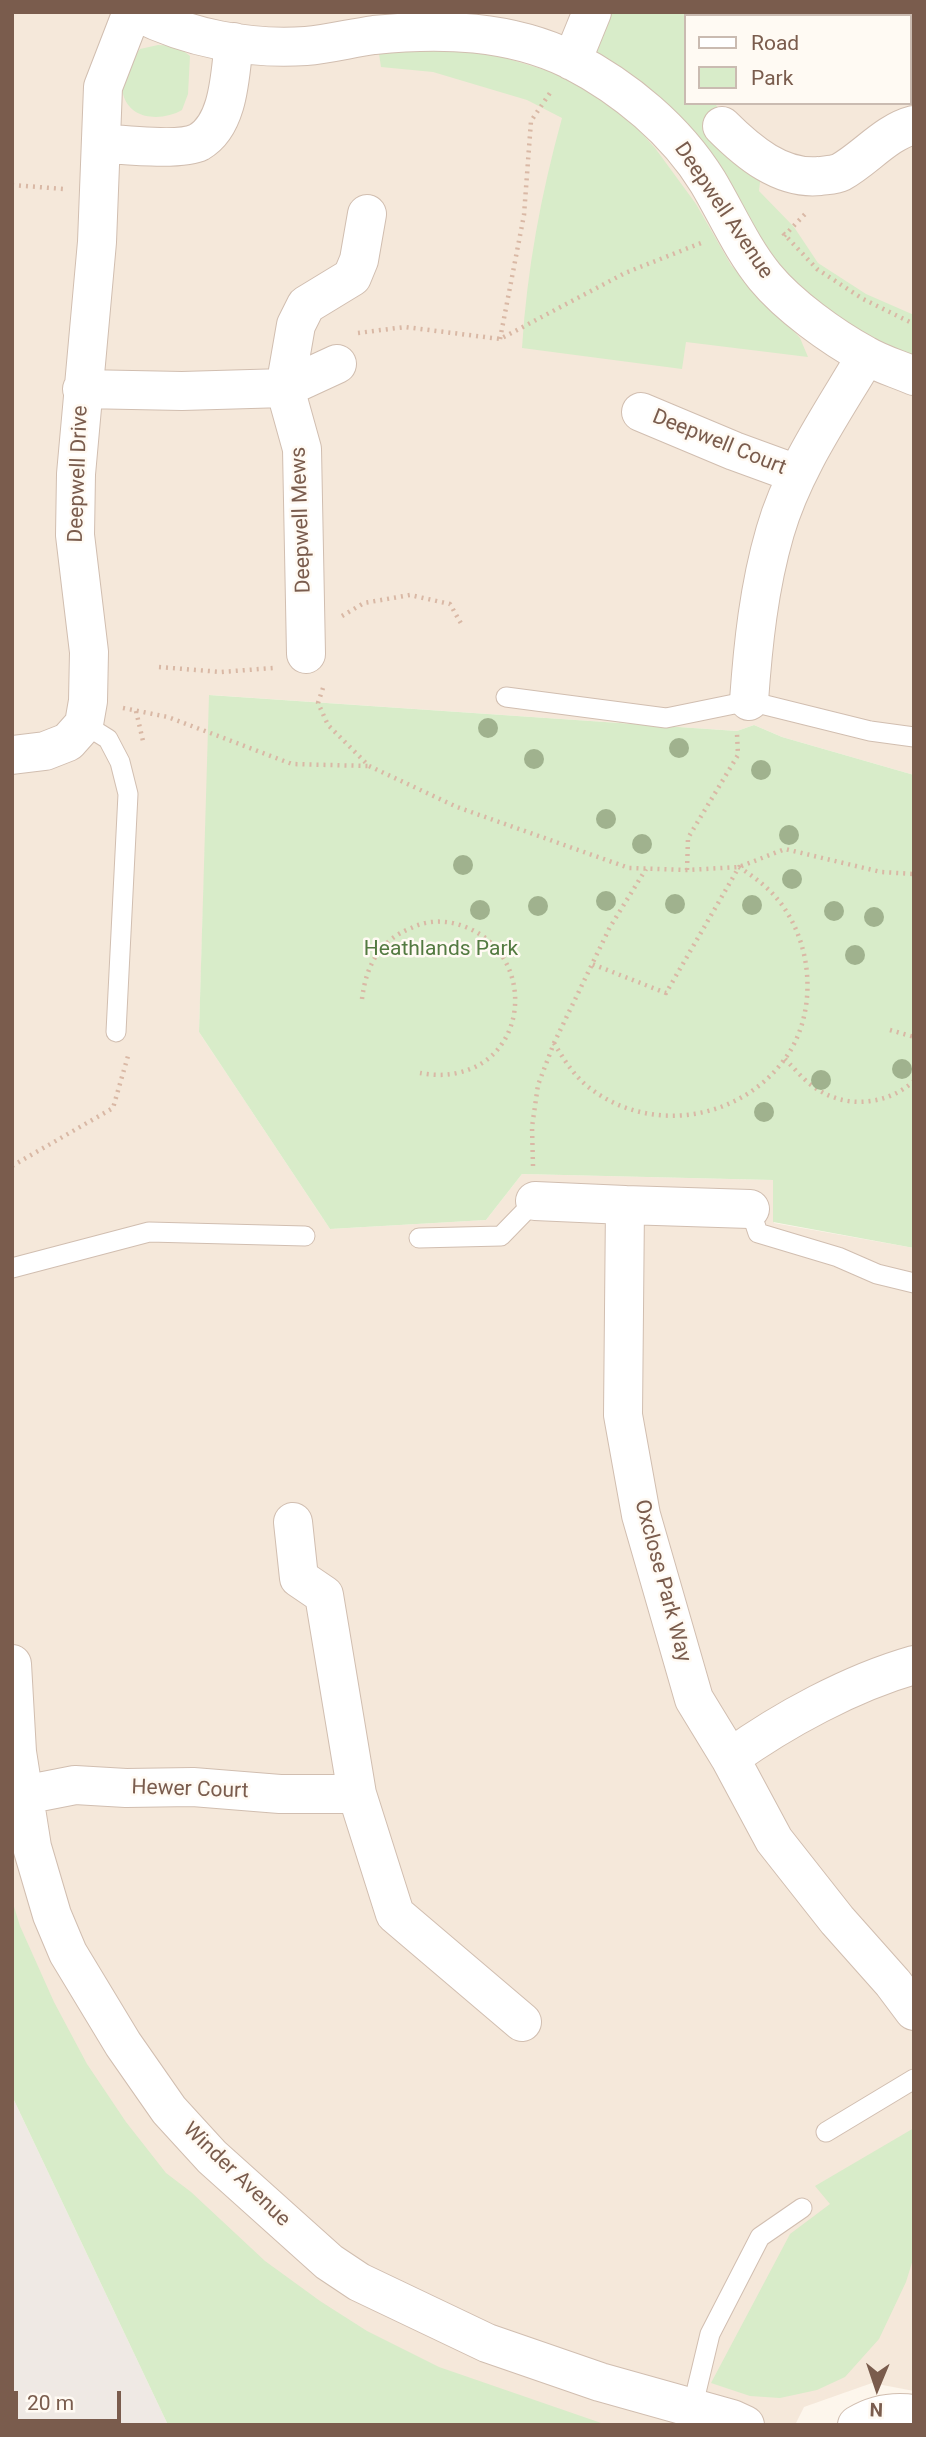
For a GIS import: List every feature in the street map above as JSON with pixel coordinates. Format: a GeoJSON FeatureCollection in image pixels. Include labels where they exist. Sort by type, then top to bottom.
{"type":"FeatureCollection","features":[{"type":"Feature","properties":{"kind":"street","name":"Deepwell Avenue"},"geometry":{"type":"LineString","coordinates":[[135,12],[185,33],[234,42],[307,46],[373,36],[455,31],[510,40],[572,61],[603,79],[657,118],[706,180],[734,230],[766,278],[814,322],[866,356],[914,376]]}},
{"type":"Feature","properties":{"kind":"street","name":"Deepwell Drive"},"geometry":{"type":"LineString","coordinates":[[86,713],[89,652],[75,535],[76,474],[100,191],[103,87],[135,12]]}},
{"type":"Feature","properties":{"kind":"street"},"geometry":{"type":"LineString","coordinates":[[572,61],[592,12]]}},
{"type":"Feature","properties":{"kind":"street"},"geometry":{"type":"LineString","coordinates":[[102,143],[174,146],[198,142],[214,127],[223,108],[234,42]]}},
{"type":"Feature","properties":{"kind":"street"},"geometry":{"type":"LineString","coordinates":[[722,126],[747,151],[776,168],[807,177],[839,174],[901,128],[914,125]]}},
{"type":"Feature","properties":{"kind":"street","name":"Deepwell Mews"},"geometry":{"type":"LineString","coordinates":[[306,654],[302,449],[285,388],[296,326],[306,305],[352,277],[359,260],[367,214]]}},
{"type":"Feature","properties":{"kind":"street","name":"Deepwell Court"},"geometry":{"type":"LineString","coordinates":[[750,701],[758,601],[775,530],[797,474],[866,356]]}},
{"type":"Feature","properties":{"kind":"street"},"geometry":{"type":"LineString","coordinates":[[82,389],[182,391],[285,388],[337,364]]}},
{"type":"Feature","properties":{"kind":"street","name":"Deepwell Court"},"geometry":{"type":"LineString","coordinates":[[641,412],[797,474]]}},
{"type":"Feature","properties":{"kind":"street"},"geometry":{"type":"LineString","coordinates":[[12,755],[45,751],[68,742],[86,713]]}},
{"type":"Feature","properties":{"kind":"street"},"geometry":{"type":"LineString","coordinates":[[536,1200],[750,1209]]}},
{"type":"Feature","properties":{"kind":"street","name":"Oxclose Park Way"},"geometry":{"type":"LineString","coordinates":[[625,1205],[623,1415],[641,1515],[694,1699],[730,1758],[774,1840],[914,2011]]}},
{"type":"Feature","properties":{"kind":"street"},"geometry":{"type":"LineString","coordinates":[[293,1522],[299,1578],[324,1595],[357,1794],[396,1914],[522,2022]]}},
{"type":"Feature","properties":{"kind":"street","name":"Winder Avenue"},"geometry":{"type":"LineString","coordinates":[[12,1664],[17,1752],[23,1795],[32,1847],[52,1915],[68,1953],[123,2045],[169,2110],[212,2157],[329,2262],[359,2282],[487,2343],[600,2382],[732,2418],[745,2425]]}},
{"type":"Feature","properties":{"kind":"street"},"geometry":{"type":"LineString","coordinates":[[730,1758],[777,1726],[884,1674],[914,1665]]}},
{"type":"Feature","properties":{"kind":"street","name":"Hewer Court"},"geometry":{"type":"LineString","coordinates":[[23,1795],[75,1785],[126,1788],[193,1787],[280,1794],[357,1794]]}},
{"type":"Feature","properties":{"kind":"street"},"geometry":{"type":"LineString","coordinates":[[857,2425],[873,2416],[911,2408]]}},
{"type":"Feature","properties":{"kind":"lane"},"geometry":{"type":"LineString","coordinates":[[506,697],[666,718],[750,701],[870,731],[914,737]]}},
{"type":"Feature","properties":{"kind":"lane"},"geometry":{"type":"LineString","coordinates":[[86,713],[108,739],[120,762],[128,794],[116,1032]]}},
{"type":"Feature","properties":{"kind":"lane"},"geometry":{"type":"LineString","coordinates":[[419,1237],[501,1236],[536,1200]]}},
{"type":"Feature","properties":{"kind":"lane"},"geometry":{"type":"LineString","coordinates":[[750,1209],[758,1233],[838,1257],[877,1274],[914,1283]]}},
{"type":"Feature","properties":{"kind":"lane"},"geometry":{"type":"LineString","coordinates":[[12,1268],[149,1232],[305,1236]]}},
{"type":"Feature","properties":{"kind":"lane"},"geometry":{"type":"LineString","coordinates":[[826,2132],[914,2079]]}},
{"type":"Feature","properties":{"kind":"lane"},"geometry":{"type":"LineString","coordinates":[[692,2409],[710,2334],[760,2237],[802,2208]]}},
{"type":"Feature","properties":{"kind":"path"},"geometry":{"type":"LineString","coordinates":[[500,338],[524,215],[531,121],[572,61]]}},
{"type":"Feature","properties":{"kind":"path"},"geometry":{"type":"LineString","coordinates":[[755,262],[785,235],[839,174]]}},
{"type":"Feature","properties":{"kind":"path"},"geometry":{"type":"LineString","coordinates":[[12,185],[100,191]]}},
{"type":"Feature","properties":{"kind":"path"},"geometry":{"type":"LineString","coordinates":[[776,225],[817,269],[863,299],[914,324]]}},
{"type":"Feature","properties":{"kind":"path"},"geometry":{"type":"LineString","coordinates":[[337,364],[348,334],[405,327],[500,338],[625,273],[734,230]]}},
{"type":"Feature","properties":{"kind":"path"},"geometry":{"type":"LineString","coordinates":[[306,654],[328,669],[318,703],[328,724],[369,766],[457,807],[629,868],[687,870],[739,867],[785,849],[881,872],[914,874]]}},
{"type":"Feature","properties":{"kind":"path"},"geometry":{"type":"LineString","coordinates":[[687,870],[688,838],[738,755],[737,731],[750,701]]}},
{"type":"Feature","properties":{"kind":"path"},"geometry":{"type":"LineString","coordinates":[[86,713],[168,717],[292,764],[369,766]]}},
{"type":"Feature","properties":{"kind":"path"},"geometry":{"type":"LineString","coordinates":[[592,964],[666,993],[739,867]]}},
{"type":"Feature","properties":{"kind":"path"},"geometry":{"type":"LineString","coordinates":[[554,1043],[568,1065],[586,1084],[619,1105],[657,1115],[683,1116],[709,1112],[734,1103],[756,1089],[785,1059],[801,1025],[807,973],[803,947],[793,923],[779,901],[761,882],[739,867]]}},
{"type":"Feature","properties":{"kind":"path"},"geometry":{"type":"LineString","coordinates":[[536,1200],[532,1127],[538,1085],[554,1043],[610,926],[646,868]]}},
{"type":"Feature","properties":{"kind":"path"},"geometry":{"type":"LineString","coordinates":[[362,999],[368,970],[384,944],[400,932],[419,924],[438,921],[477,931],[494,943],[514,978],[514,1018],[506,1037],[494,1053],[478,1065],[460,1073],[440,1076],[419,1073]]}},
{"type":"Feature","properties":{"kind":"path"},"geometry":{"type":"LineString","coordinates":[[890,1030],[914,1037]]}},
{"type":"Feature","properties":{"kind":"path"},"geometry":{"type":"LineString","coordinates":[[785,1059],[816,1089],[844,1100],[875,1101],[895,1095],[914,1081]]}},
{"type":"Feature","properties":{"kind":"shaded area"},"geometry":{"type":"Polygon","coordinates":[[[12,12],[914,12],[914,775],[782,737],[754,725],[737,731],[210,695],[199,1032],[330,1229],[486,1220],[522,1174],[773,1180],[774,1223],[914,1248],[914,2391],[872,2383],[804,2407],[795,2425],[258,2425],[12,2096],[12,12]]]}},
{"type":"Feature","properties":{"kind":"shaded area"},"geometry":{"type":"Polygon","coordinates":[[[12,2096],[168,2425],[12,2425],[12,2096]]]}},
{"type":"Feature","properties":{"kind":"green space"},"geometry":{"type":"Polygon","coordinates":[[[595,12],[826,12],[684,14],[684,105],[716,105],[763,157],[759,191],[794,227],[818,263],[866,294],[914,315],[914,376],[866,356],[734,230],[584,69],[595,12]]]}},
{"type":"Feature","properties":{"kind":"green space"},"geometry":{"type":"Polygon","coordinates":[[[158,45],[177,46],[190,56],[188,94],[182,110],[157,117],[140,114],[132,109],[123,94],[122,82],[126,70],[140,49],[158,45]]]}},
{"type":"Feature","properties":{"kind":"green space"},"geometry":{"type":"Polygon","coordinates":[[[419,48],[492,54],[562,75],[628,118],[655,148],[696,204],[731,265],[800,338],[808,357],[686,342],[682,369],[522,348],[527,289],[536,232],[562,118],[527,100],[433,72],[381,67],[379,54],[419,48]]]}},
{"type":"Feature","properties":{"kind":"green space","name":"Heathlands Park"},"geometry":{"type":"Polygon","coordinates":[[[209,695],[737,731],[754,725],[782,737],[914,775],[914,1248],[773,1222],[773,1180],[522,1174],[486,1220],[330,1229],[199,1032],[209,695]]]}},
{"type":"Feature","properties":{"kind":"green space"},"geometry":{"type":"Polygon","coordinates":[[[12,1900],[20,1926],[54,2002],[87,2064],[126,2122],[166,2173],[191,2192],[265,2261],[367,2331],[439,2367],[607,2425],[168,2425],[12,2096],[12,1900]]]}},
{"type":"Feature","properties":{"kind":"green space"},"geometry":{"type":"Polygon","coordinates":[[[914,2128],[914,2256],[906,2282],[879,2339],[845,2377],[817,2390],[780,2398],[750,2396],[711,2383],[790,2234],[830,2204],[815,2186],[914,2128]]]}}]}
